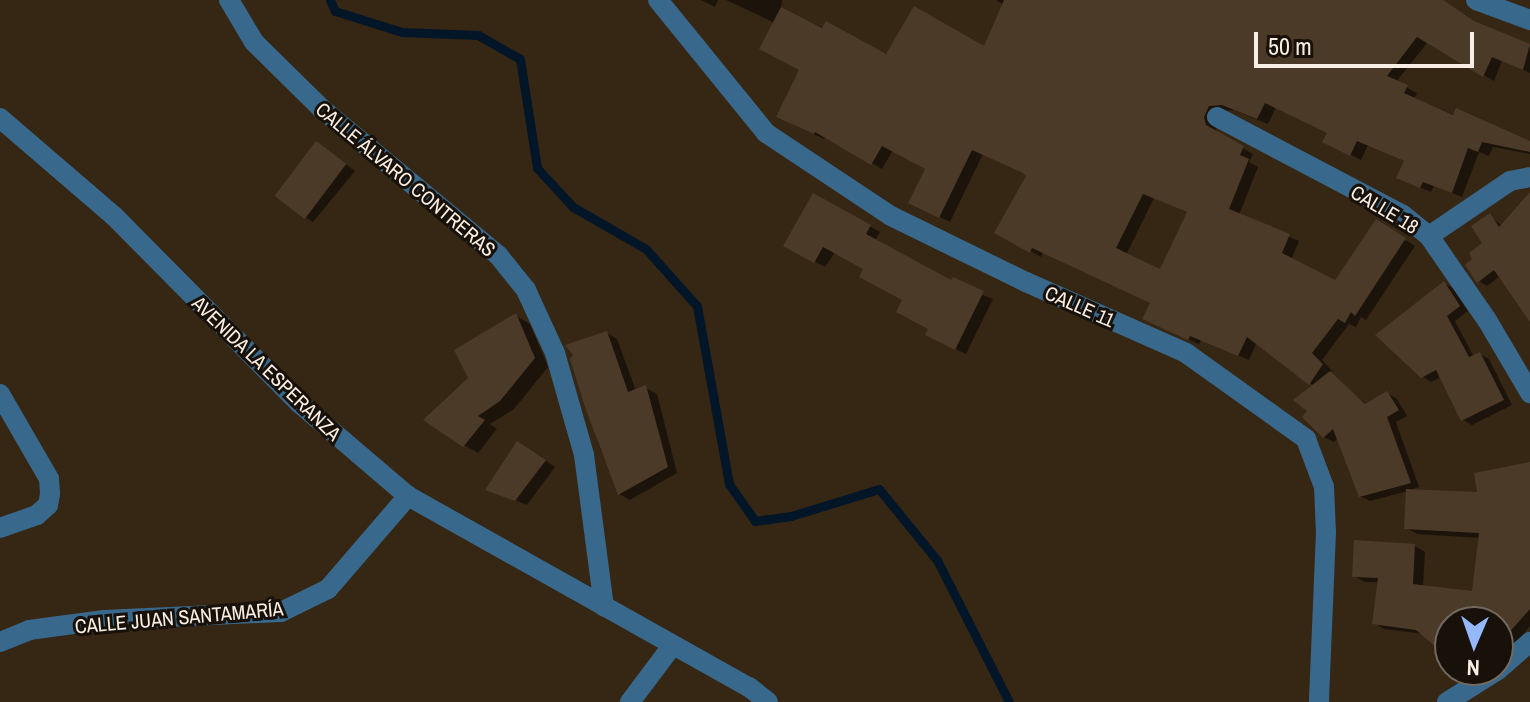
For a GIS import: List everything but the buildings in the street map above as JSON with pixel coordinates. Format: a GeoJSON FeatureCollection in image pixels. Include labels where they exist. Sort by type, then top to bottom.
{"type":"FeatureCollection","features":[{"type":"Feature","properties":{"kind":"street","name":"CALLE ÁLVARO CONTRERAS"},"geometry":{"type":"LineString","coordinates":[[229,0],[254,42],[322,109],[498,255],[526,290],[555,353],[584,455],[604,607]]}},
{"type":"Feature","properties":{"kind":"street","name":"CALLE 11"},"geometry":{"type":"LineString","coordinates":[[658,0],[766,133],[891,216],[1026,282],[1186,353],[1306,439],[1324,487],[1319,702]]}},
{"type":"Feature","properties":{"kind":"street"},"geometry":{"type":"LineString","coordinates":[[1476,0],[1530,20]]}},
{"type":"Feature","properties":{"kind":"street","name":"CALLE 18"},"geometry":{"type":"LineString","coordinates":[[1217,117],[1403,215],[1429,236],[1487,320],[1530,393]]}},
{"type":"Feature","properties":{"kind":"street","name":"AVENIDA LA ESPERANZA"},"geometry":{"type":"LineString","coordinates":[[0,118],[114,216],[299,403],[408,496],[749,687],[768,702]]}},
{"type":"Feature","properties":{"kind":"street"},"geometry":{"type":"LineString","coordinates":[[1429,236],[1510,181],[1530,177]]}},
{"type":"Feature","properties":{"kind":"street"},"geometry":{"type":"LineString","coordinates":[[0,394],[49,479],[50,494],[48,505],[37,515],[0,528]]}},
{"type":"Feature","properties":{"kind":"street","name":"CALLE JUAN SANTAMARÍA"},"geometry":{"type":"LineString","coordinates":[[0,642],[29,630],[104,620],[281,612],[328,589],[408,496]]}},
{"type":"Feature","properties":{"kind":"street"},"geometry":{"type":"LineString","coordinates":[[1514,656],[1530,642]]}},
{"type":"Feature","properties":{"kind":"street"},"geometry":{"type":"LineString","coordinates":[[630,702],[672,646]]}},
{"type":"Feature","properties":{"kind":"street"},"geometry":{"type":"LineString","coordinates":[[1447,702],[1472,686]]}},
{"type":"Feature","properties":{"kind":"waterway"},"geometry":{"type":"LineString","coordinates":[[330,0],[335,11],[402,32],[478,35],[520,59],[537,168],[573,207],[646,249],[697,306],[729,484],[755,521],[791,516],[879,489],[937,560],[1009,702]]}}]}
